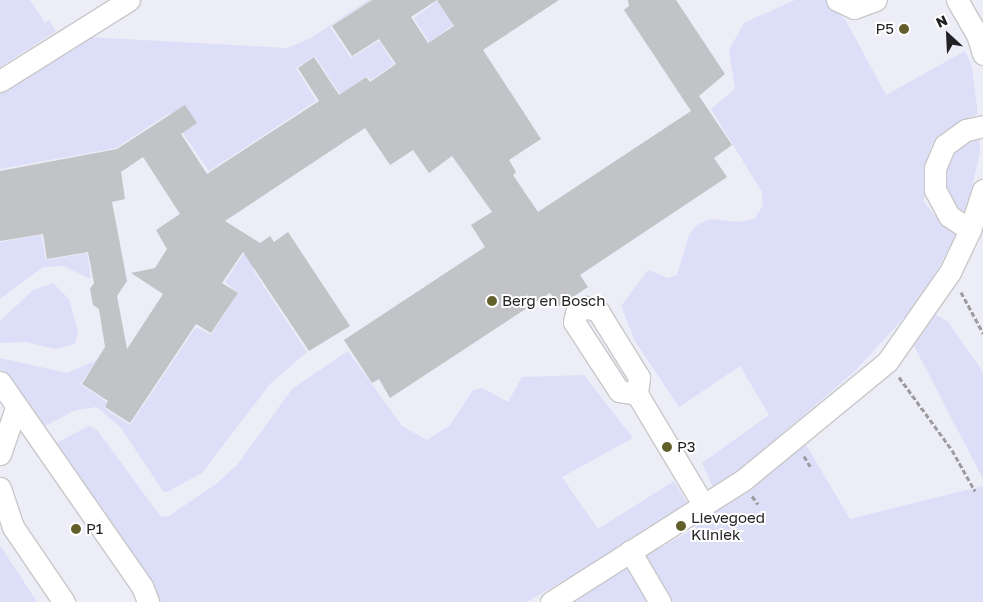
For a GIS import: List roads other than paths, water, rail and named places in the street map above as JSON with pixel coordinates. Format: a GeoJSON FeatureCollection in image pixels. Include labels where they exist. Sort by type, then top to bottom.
{"type":"FeatureCollection","features":[{"type":"Feature","properties":{"kind":"street"},"geometry":{"type":"LineString","coordinates":[[837,0],[854,8],[876,0]]}},
{"type":"Feature","properties":{"kind":"street"},"geometry":{"type":"LineString","coordinates":[[957,0],[977,34],[983,54]]}},
{"type":"Feature","properties":{"kind":"street"},"geometry":{"type":"LineString","coordinates":[[0,82],[123,2]]}},
{"type":"Feature","properties":{"kind":"street"},"geometry":{"type":"LineString","coordinates":[[970,230],[949,216],[935,190],[935,168],[945,145],[966,130],[983,126]]}},
{"type":"Feature","properties":{"kind":"street"},"geometry":{"type":"LineString","coordinates":[[551,602],[742,481],[887,362],[950,272],[970,230],[983,190]]}},
{"type":"Feature","properties":{"kind":"street"},"geometry":{"type":"LineString","coordinates":[[0,382],[16,408],[142,586],[148,602]]}},
{"type":"Feature","properties":{"kind":"street"},"geometry":{"type":"LineString","coordinates":[[636,394],[704,506]]}},
{"type":"Feature","properties":{"kind":"street"},"geometry":{"type":"LineString","coordinates":[[0,454],[16,408]]}},
{"type":"Feature","properties":{"kind":"street"},"geometry":{"type":"LineString","coordinates":[[0,488],[13,527],[64,602]]}},
{"type":"Feature","properties":{"kind":"street"},"geometry":{"type":"LineString","coordinates":[[630,551],[660,602]]}},
{"type":"Feature","properties":{"kind":"place","name":"P5"},"geometry":{"type":"Point","coordinates":[904,29]}},
{"type":"Feature","properties":{"kind":"place","name":"Berg en Bosch"},"geometry":{"type":"Point","coordinates":[492,301]}},
{"type":"Feature","properties":{"kind":"place","name":"P3"},"geometry":{"type":"Point","coordinates":[667,447]}},
{"type":"Feature","properties":{"kind":"place","name":"Lievegoed Kliniek"},"geometry":{"type":"Point","coordinates":[681,526]}},
{"type":"Feature","properties":{"kind":"place","name":"P1"},"geometry":{"type":"Point","coordinates":[76,529]}}]}
